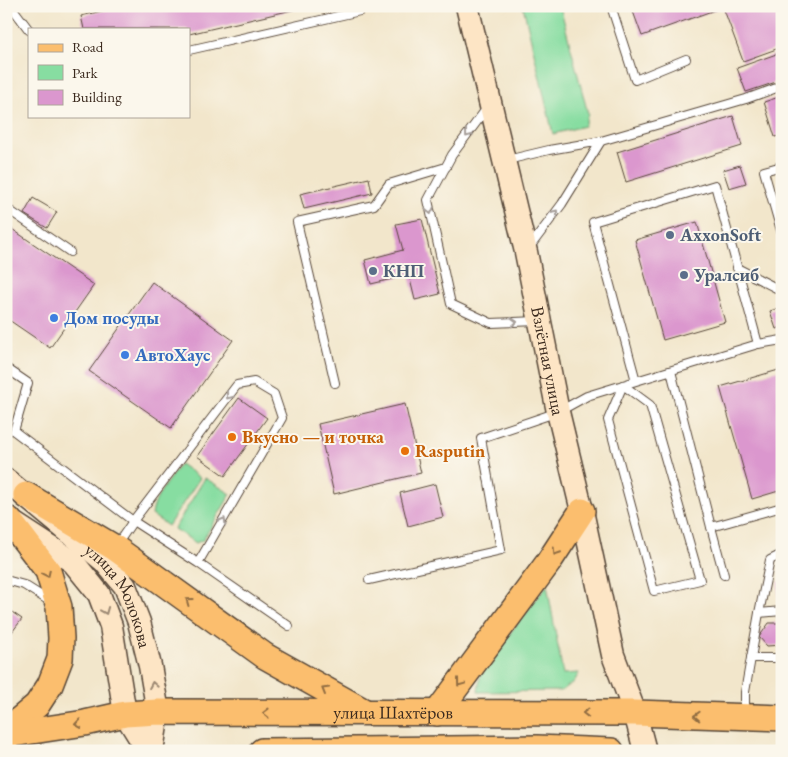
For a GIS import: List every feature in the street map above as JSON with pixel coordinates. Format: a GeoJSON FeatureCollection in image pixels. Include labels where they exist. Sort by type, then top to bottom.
{"type":"FeatureCollection","features":[{"type":"Feature","properties":{"kind":"main road","name":"Взлётная улица"},"geometry":{"type":"LineString","coordinates":[[467,6],[526,252],[558,412],[582,511],[613,655],[635,714],[645,751]]}},
{"type":"Feature","properties":{"kind":"main road","name":"улица Молокова"},"geometry":{"type":"LineString","coordinates":[[6,480],[104,561],[126,586],[140,622],[158,712],[152,751]]}},
{"type":"Feature","properties":{"kind":"main road"},"geometry":{"type":"LineString","coordinates":[[26,495],[115,548],[265,656],[367,714]]}},
{"type":"Feature","properties":{"kind":"main road"},"geometry":{"type":"LineString","coordinates":[[437,714],[548,563],[582,511]]}},
{"type":"Feature","properties":{"kind":"main road"},"geometry":{"type":"LineString","coordinates":[[6,731],[36,705],[50,685],[60,659],[61,638],[59,607],[48,571],[7,519]]}},
{"type":"Feature","properties":{"kind":"main road","name":"улица Молокова"},"geometry":{"type":"LineString","coordinates":[[7,519],[74,562],[98,594],[111,626],[125,714],[148,751]]}},
{"type":"Feature","properties":{"kind":"main road","name":"улица Шахтёров"},"geometry":{"type":"LineString","coordinates":[[6,735],[85,723],[125,714],[158,712],[635,714],[782,718]]}},
{"type":"Feature","properties":{"kind":"main road","name":"улица Шахтёров"},"geometry":{"type":"LineString","coordinates":[[262,751],[537,748],[611,751]]}},
{"type":"Feature","properties":{"kind":"lane"},"geometry":{"type":"LineString","coordinates":[[190,50],[360,11],[359,6]]}},
{"type":"Feature","properties":{"kind":"lane"},"geometry":{"type":"LineString","coordinates":[[611,6],[636,80],[686,60]]}},
{"type":"Feature","properties":{"kind":"lane"},"geometry":{"type":"LineString","coordinates":[[14,7],[28,28]]}},
{"type":"Feature","properties":{"kind":"lane"},"geometry":{"type":"LineString","coordinates":[[505,160],[601,141],[746,99],[782,86]]}},
{"type":"Feature","properties":{"kind":"lane"},"geometry":{"type":"LineString","coordinates":[[491,103],[452,155],[428,200],[451,304],[491,323],[540,320]]}},
{"type":"Feature","properties":{"kind":"lane"},"geometry":{"type":"LineString","coordinates":[[526,252],[562,204],[601,141]]}},
{"type":"Feature","properties":{"kind":"lane"},"geometry":{"type":"LineString","coordinates":[[782,166],[764,172],[782,234]]}},
{"type":"Feature","properties":{"kind":"lane"},"geometry":{"type":"LineString","coordinates":[[334,383],[297,222],[374,205],[389,184],[446,167]]}},
{"type":"Feature","properties":{"kind":"lane"},"geometry":{"type":"LineString","coordinates":[[636,381],[594,222],[715,185],[758,344]]}},
{"type":"Feature","properties":{"kind":"lane"},"geometry":{"type":"LineString","coordinates":[[6,208],[70,252]]}},
{"type":"Feature","properties":{"kind":"lane"},"geometry":{"type":"LineString","coordinates":[[737,268],[782,291]]}},
{"type":"Feature","properties":{"kind":"lane"},"geometry":{"type":"LineString","coordinates":[[369,580],[501,550],[482,438],[558,412],[587,396],[758,344],[782,340]]}},
{"type":"Feature","properties":{"kind":"lane"},"geometry":{"type":"LineString","coordinates":[[6,368],[28,383],[14,431],[133,521],[289,626]]}},
{"type":"Feature","properties":{"kind":"lane"},"geometry":{"type":"LineString","coordinates":[[671,371],[724,574]]}},
{"type":"Feature","properties":{"kind":"lane"},"geometry":{"type":"LineString","coordinates":[[115,548],[133,521],[236,385],[254,382],[274,394],[282,418],[198,563]]}},
{"type":"Feature","properties":{"kind":"lane"},"geometry":{"type":"LineString","coordinates":[[623,385],[650,405],[700,580],[654,591],[608,420],[623,385]]}},
{"type":"Feature","properties":{"kind":"lane"},"geometry":{"type":"LineString","coordinates":[[711,526],[782,507]]}},
{"type":"Feature","properties":{"kind":"lane"},"geometry":{"type":"LineString","coordinates":[[745,718],[745,692],[758,613],[770,560],[782,554]]}},
{"type":"Feature","properties":{"kind":"lane"},"geometry":{"type":"LineString","coordinates":[[6,580],[24,585],[59,607]]}},
{"type":"Feature","properties":{"kind":"lane"},"geometry":{"type":"LineString","coordinates":[[758,613],[782,612]]}},
{"type":"Feature","properties":{"kind":"lane"},"geometry":{"type":"LineString","coordinates":[[752,658],[782,658]]}},
{"type":"Feature","properties":{"kind":"green space"},"geometry":{"type":"Polygon","coordinates":[[[523,6],[560,6],[588,114],[584,126],[553,134],[523,6]]]}},
{"type":"Feature","properties":{"kind":"green space"},"geometry":{"type":"Polygon","coordinates":[[[180,464],[200,478],[168,526],[152,515],[153,508],[159,494],[180,464]]]}},
{"type":"Feature","properties":{"kind":"green space"},"geometry":{"type":"Polygon","coordinates":[[[205,478],[231,494],[203,540],[196,543],[174,529],[205,478]]]}},
{"type":"Feature","properties":{"kind":"green space"},"geometry":{"type":"Polygon","coordinates":[[[547,585],[563,674],[579,673],[574,682],[561,691],[478,692],[481,671],[547,585]]]}},
{"type":"Feature","properties":{"kind":"building"},"geometry":{"type":"Polygon","coordinates":[[[110,6],[305,6],[190,34],[190,28],[84,28],[81,16],[110,9],[110,6]]]}},
{"type":"Feature","properties":{"kind":"building"},"geometry":{"type":"Polygon","coordinates":[[[631,6],[778,6],[782,17],[782,47],[743,61],[723,7],[642,36],[631,6]]]}},
{"type":"Feature","properties":{"kind":"building"},"geometry":{"type":"Polygon","coordinates":[[[782,52],[782,80],[746,92],[737,68],[782,52]]]}},
{"type":"Feature","properties":{"kind":"building"},"geometry":{"type":"Polygon","coordinates":[[[782,96],[782,135],[775,137],[764,102],[782,96]]]}},
{"type":"Feature","properties":{"kind":"building"},"geometry":{"type":"Polygon","coordinates":[[[733,116],[742,146],[626,182],[617,152],[733,116]]]}},
{"type":"Feature","properties":{"kind":"building"},"geometry":{"type":"Polygon","coordinates":[[[740,165],[746,183],[729,188],[723,170],[740,165]]]}},
{"type":"Feature","properties":{"kind":"building"},"geometry":{"type":"Polygon","coordinates":[[[369,178],[372,193],[304,209],[300,194],[369,178]]]}},
{"type":"Feature","properties":{"kind":"building"},"geometry":{"type":"Polygon","coordinates":[[[33,198],[57,212],[47,228],[24,214],[33,198]]]}},
{"type":"Feature","properties":{"kind":"building"},"geometry":{"type":"Polygon","coordinates":[[[422,219],[440,294],[415,300],[409,275],[371,284],[365,260],[403,250],[396,224],[422,219]]]}},
{"type":"Feature","properties":{"kind":"building"},"geometry":{"type":"Polygon","coordinates":[[[697,222],[725,322],[663,340],[635,240],[697,222]]]}},
{"type":"Feature","properties":{"kind":"building"},"geometry":{"type":"Polygon","coordinates":[[[6,225],[94,285],[50,348],[6,318],[6,225]]]}},
{"type":"Feature","properties":{"kind":"building"},"geometry":{"type":"Polygon","coordinates":[[[152,282],[233,340],[171,428],[89,371],[152,282]]]}},
{"type":"Feature","properties":{"kind":"building"},"geometry":{"type":"Polygon","coordinates":[[[782,307],[782,327],[776,329],[770,311],[782,307]]]}},
{"type":"Feature","properties":{"kind":"building"},"geometry":{"type":"Polygon","coordinates":[[[782,369],[782,490],[752,499],[720,387],[782,369]]]}},
{"type":"Feature","properties":{"kind":"building","name":"Вкусно — и точка"},"geometry":{"type":"Polygon","coordinates":[[[239,398],[267,418],[225,476],[197,456],[239,398]]]}},
{"type":"Feature","properties":{"kind":"building"},"geometry":{"type":"Polygon","coordinates":[[[405,404],[421,473],[334,494],[318,424],[405,404]]]}},
{"type":"Feature","properties":{"kind":"building"},"geometry":{"type":"Polygon","coordinates":[[[435,484],[443,517],[408,526],[400,493],[435,484]]]}},
{"type":"Feature","properties":{"kind":"building"},"geometry":{"type":"Polygon","coordinates":[[[778,582],[782,582],[782,605],[779,605],[778,582]]]}},
{"type":"Feature","properties":{"kind":"building"},"geometry":{"type":"Polygon","coordinates":[[[6,608],[22,619],[6,640],[6,608]]]}},
{"type":"Feature","properties":{"kind":"building"},"geometry":{"type":"Polygon","coordinates":[[[769,623],[782,623],[782,645],[767,646],[759,637],[769,623]]]}},
{"type":"Feature","properties":{"kind":"place","name":"AxxonSoft"},"geometry":{"type":"Point","coordinates":[670,235]}},
{"type":"Feature","properties":{"kind":"place","name":"КНП"},"geometry":{"type":"Point","coordinates":[373,271]}},
{"type":"Feature","properties":{"kind":"place","name":"Уралсиб"},"geometry":{"type":"Point","coordinates":[684,275]}},
{"type":"Feature","properties":{"kind":"place","name":"Дом посуды"},"geometry":{"type":"Point","coordinates":[54,318]}},
{"type":"Feature","properties":{"kind":"place","name":"АвтоХаус"},"geometry":{"type":"Point","coordinates":[125,355]}},
{"type":"Feature","properties":{"kind":"place","name":"Вкусно — и точка"},"geometry":{"type":"Point","coordinates":[232,437]}},
{"type":"Feature","properties":{"kind":"place","name":"Rasputin"},"geometry":{"type":"Point","coordinates":[405,451]}}]}
